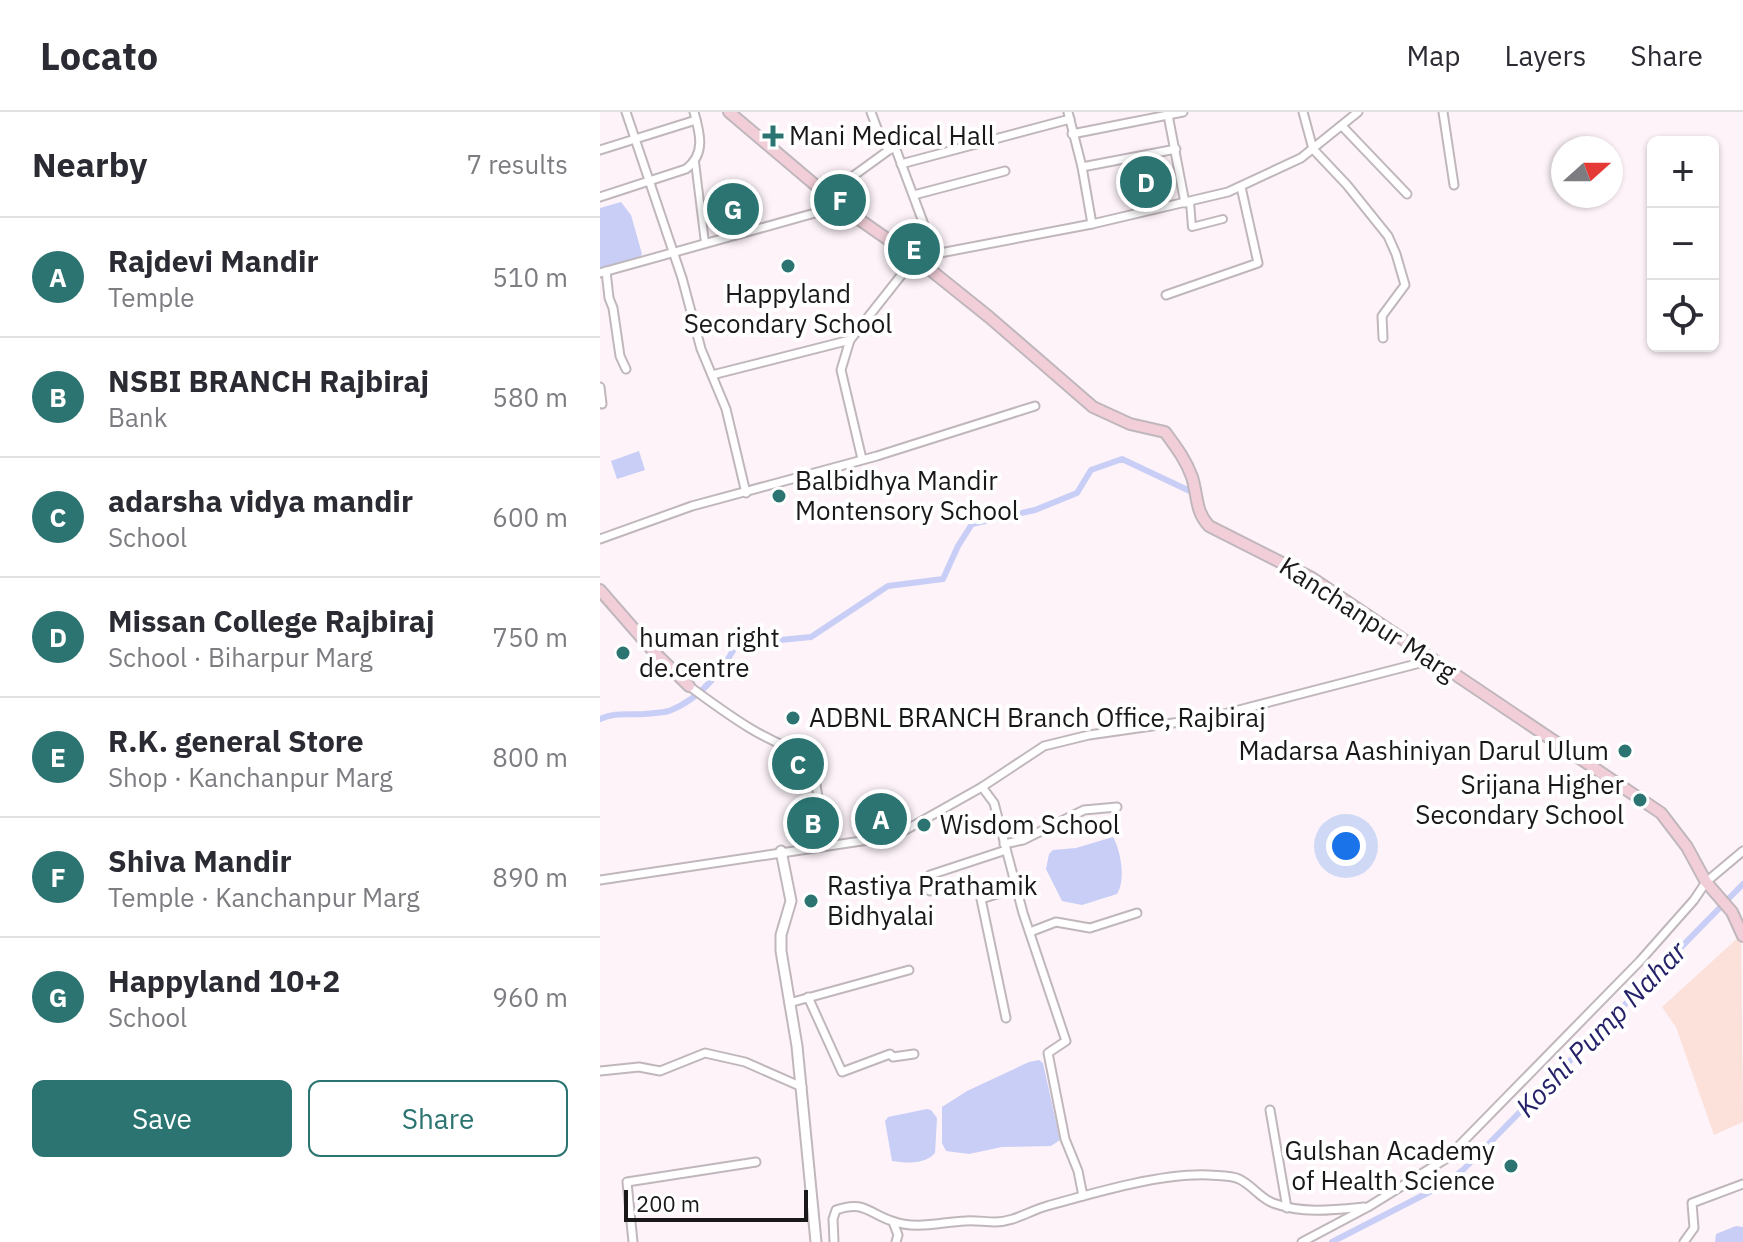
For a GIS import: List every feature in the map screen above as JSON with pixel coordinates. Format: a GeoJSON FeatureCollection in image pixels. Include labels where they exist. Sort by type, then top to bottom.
{"type":"FeatureCollection","features":[{"type":"Feature","properties":{"kind":"main road","name":"Kanchanpur Marg"},"geometry":{"type":"LineString","coordinates":[[729,112],[840,206],[989,317],[1093,407],[1130,424],[1165,432],[1186,460],[1198,495],[1196,505],[1209,526],[1312,578],[1661,813],[1687,847],[1706,882],[1732,912],[1743,936]]}},
{"type":"Feature","properties":{"kind":"main road"},"geometry":{"type":"LineString","coordinates":[[600,590],[605,604],[689,686]]}},
{"type":"Feature","properties":{"kind":"street"},"geometry":{"type":"LineString","coordinates":[[626,112],[673,252],[701,349],[726,409],[746,493]]}},
{"type":"Feature","properties":{"kind":"street"},"geometry":{"type":"LineString","coordinates":[[871,112],[882,142],[889,150]]}},
{"type":"Feature","properties":{"kind":"street"},"geometry":{"type":"LineString","coordinates":[[1072,134],[1183,112]]}},
{"type":"Feature","properties":{"kind":"street"},"geometry":{"type":"LineString","coordinates":[[1303,112],[1313,149],[1373,216],[1396,254],[1405,285],[1382,316],[1383,338]]}},
{"type":"Feature","properties":{"kind":"street"},"geometry":{"type":"LineString","coordinates":[[862,459],[841,370],[850,340],[919,262],[935,254],[1092,224],[1241,187],[1286,166],[1313,149],[1358,112]]}},
{"type":"Feature","properties":{"kind":"street"},"geometry":{"type":"LineString","coordinates":[[1443,112],[1454,185]]}},
{"type":"Feature","properties":{"kind":"street"},"geometry":{"type":"LineString","coordinates":[[1168,114],[1192,227],[1223,219]]}},
{"type":"Feature","properties":{"kind":"street"},"geometry":{"type":"LineString","coordinates":[[600,150],[695,116],[701,145],[695,162],[705,243]]}},
{"type":"Feature","properties":{"kind":"street"},"geometry":{"type":"LineString","coordinates":[[901,164],[1069,116],[1092,224]]}},
{"type":"Feature","properties":{"kind":"street"},"geometry":{"type":"LineString","coordinates":[[1342,126],[1407,194]]}},
{"type":"Feature","properties":{"kind":"street"},"geometry":{"type":"LineString","coordinates":[[827,195],[895,147],[935,254]]}},
{"type":"Feature","properties":{"kind":"street"},"geometry":{"type":"LineString","coordinates":[[1082,167],[1176,149]]}},
{"type":"Feature","properties":{"kind":"street"},"geometry":{"type":"LineString","coordinates":[[600,197],[686,169],[695,162]]}},
{"type":"Feature","properties":{"kind":"street"},"geometry":{"type":"LineString","coordinates":[[914,195],[1005,171]]}},
{"type":"Feature","properties":{"kind":"street"},"geometry":{"type":"LineString","coordinates":[[1166,295],[1258,263],[1241,187]]}},
{"type":"Feature","properties":{"kind":"street"},"geometry":{"type":"LineString","coordinates":[[626,369],[620,356],[603,272],[840,206]]}},
{"type":"Feature","properties":{"kind":"street"},"geometry":{"type":"LineString","coordinates":[[712,375],[850,340]]}},
{"type":"Feature","properties":{"kind":"street"},"geometry":{"type":"LineString","coordinates":[[600,387],[602,404]]}},
{"type":"Feature","properties":{"kind":"street"},"geometry":{"type":"LineString","coordinates":[[600,539],[692,506],[746,493],[1035,406]]}},
{"type":"Feature","properties":{"kind":"street"},"geometry":{"type":"LineString","coordinates":[[600,880],[895,836],[982,787],[1020,759],[1055,742],[1208,718],[1420,663],[1429,657]]}},
{"type":"Feature","properties":{"kind":"street"},"geometry":{"type":"LineString","coordinates":[[689,686],[784,748],[811,755],[826,845]]}},
{"type":"Feature","properties":{"kind":"street"},"geometry":{"type":"LineString","coordinates":[[982,787],[994,803],[1016,888],[1066,1041],[1048,1053],[1065,1139],[1083,1196]]}},
{"type":"Feature","properties":{"kind":"street"},"geometry":{"type":"LineString","coordinates":[[930,891],[927,880],[930,875],[1023,840],[1084,810],[1117,807]]}},
{"type":"Feature","properties":{"kind":"street"},"geometry":{"type":"LineString","coordinates":[[781,851],[791,901],[781,935],[781,951],[802,1087],[816,1242]]}},
{"type":"Feature","properties":{"kind":"street"},"geometry":{"type":"LineString","coordinates":[[1302,1242],[1368,1207],[1447,1158],[1640,961],[1706,882],[1743,851]]}},
{"type":"Feature","properties":{"kind":"street"},"geometry":{"type":"LineString","coordinates":[[1006,1018],[981,899],[1016,888]]}},
{"type":"Feature","properties":{"kind":"street"},"geometry":{"type":"LineString","coordinates":[[1030,932],[1056,922],[1090,928],[1137,913]]}},
{"type":"Feature","properties":{"kind":"street"},"geometry":{"type":"LineString","coordinates":[[789,1003],[909,970]]}},
{"type":"Feature","properties":{"kind":"street"},"geometry":{"type":"LineString","coordinates":[[808,997],[842,1072],[890,1054],[893,1057],[914,1054]]}},
{"type":"Feature","properties":{"kind":"street"},"geometry":{"type":"LineString","coordinates":[[600,1071],[639,1067],[660,1071],[705,1053],[745,1062],[802,1087]]}},
{"type":"Feature","properties":{"kind":"street"},"geometry":{"type":"LineString","coordinates":[[1270,1110],[1287,1208]]}},
{"type":"Feature","properties":{"kind":"street"},"geometry":{"type":"LineString","coordinates":[[633,1242],[627,1182],[756,1162]]}},
{"type":"Feature","properties":{"kind":"street"},"geometry":{"type":"LineString","coordinates":[[834,1242],[833,1219],[836,1210],[849,1205],[868,1207],[893,1222],[926,1225],[999,1222],[1083,1196],[1153,1181],[1203,1175],[1241,1180],[1269,1202],[1287,1208],[1323,1211],[1368,1207]]}},
{"type":"Feature","properties":{"kind":"street"},"geometry":{"type":"LineString","coordinates":[[1684,1242],[1694,1228],[1692,1203],[1743,1184]]}},
{"type":"Feature","properties":{"kind":"street"},"geometry":{"type":"LineString","coordinates":[[893,1222],[898,1235],[896,1242]]}},
{"type":"Feature","properties":{"kind":"shaded area"},"geometry":{"type":"Polygon","coordinates":[[[1741,935],[1743,1122],[1714,1135],[1676,1027],[1662,1007],[1741,935]]]}},
{"type":"Feature","properties":{"kind":"water"},"geometry":{"type":"Polygon","coordinates":[[[621,202],[631,215],[642,254],[600,269],[600,208],[621,202]]]}},
{"type":"Feature","properties":{"kind":"water"},"geometry":{"type":"Polygon","coordinates":[[[639,451],[645,470],[617,479],[611,461],[639,451]]]}},
{"type":"Feature","properties":{"kind":"water"},"geometry":{"type":"Polygon","coordinates":[[[1113,837],[1121,866],[1117,894],[1082,905],[1062,901],[1046,869],[1049,854],[1053,850],[1076,848],[1113,837]]]}},
{"type":"Feature","properties":{"kind":"water"},"geometry":{"type":"Polygon","coordinates":[[[1039,1060],[1043,1063],[1060,1140],[1051,1146],[1002,1147],[969,1154],[946,1151],[942,1143],[942,1107],[967,1091],[1039,1060]]]}},
{"type":"Feature","properties":{"kind":"water"},"geometry":{"type":"Polygon","coordinates":[[[927,1109],[937,1118],[935,1153],[920,1161],[892,1161],[885,1121],[888,1117],[927,1109]]]}},
{"type":"Feature","properties":{"kind":"water"},"geometry":{"type":"Polygon","coordinates":[[[1736,1226],[1743,1227],[1743,1242],[1715,1242],[1716,1234],[1736,1226]]]}},
{"type":"Feature","properties":{"kind":"waterway"},"geometry":{"type":"LineString","coordinates":[[600,719],[666,712],[693,698],[713,679],[742,634],[762,631],[780,640],[811,637],[888,586],[943,579],[972,524],[1035,510],[1077,493],[1091,470],[1122,459],[1194,493]]}},
{"type":"Feature","properties":{"kind":"waterway","name":"Koshi Pump Nahar"},"geometry":{"type":"LineString","coordinates":[[1332,1242],[1445,1184],[1464,1169],[1743,884]]}},
{"type":"Feature","properties":{"kind":"place","name":"Mani Medical Hall"},"geometry":{"type":"Point","coordinates":[773,136]}},
{"type":"Feature","properties":{"kind":"place","name":"Missan College Rajbiraj"},"geometry":{"type":"Point","coordinates":[1146,182]}},
{"type":"Feature","properties":{"kind":"place","name":"Shiva Mandir"},"geometry":{"type":"Point","coordinates":[840,200]}},
{"type":"Feature","properties":{"kind":"place","name":"Happyland 10+2"},"geometry":{"type":"Point","coordinates":[733,209]}},
{"type":"Feature","properties":{"kind":"place","name":"R.K. general Store"},"geometry":{"type":"Point","coordinates":[914,249]}},
{"type":"Feature","properties":{"kind":"place","name":"Happyland Secondary School"},"geometry":{"type":"Point","coordinates":[788,266]}},
{"type":"Feature","properties":{"kind":"place","name":"Balbidhya Mandir Montensory School"},"geometry":{"type":"Point","coordinates":[779,496]}},
{"type":"Feature","properties":{"kind":"place","name":"human right de.centre"},"geometry":{"type":"Point","coordinates":[623,653]}},
{"type":"Feature","properties":{"kind":"place","name":"ADBNL BRANCH Branch Office, Rajbiraj"},"geometry":{"type":"Point","coordinates":[793,718]}},
{"type":"Feature","properties":{"kind":"place","name":"Madarsa Aashiniyan Darul Ulum"},"geometry":{"type":"Point","coordinates":[1625,751]}},
{"type":"Feature","properties":{"kind":"place","name":"adarsha vidya mandir"},"geometry":{"type":"Point","coordinates":[798,764]}},
{"type":"Feature","properties":{"kind":"place","name":"Srijana Higher Secondary School"},"geometry":{"type":"Point","coordinates":[1640,800]}},
{"type":"Feature","properties":{"kind":"place","name":"Rajdevi Mandir"},"geometry":{"type":"Point","coordinates":[881,819]}},
{"type":"Feature","properties":{"kind":"place","name":"NSBI BRANCH Rajbiraj"},"geometry":{"type":"Point","coordinates":[813,823]}},
{"type":"Feature","properties":{"kind":"place","name":"Wisdom School"},"geometry":{"type":"Point","coordinates":[924,825]}},
{"type":"Feature","properties":{"kind":"place","name":"Rastiya Prathamik Bidhyalai"},"geometry":{"type":"Point","coordinates":[811,901]}},
{"type":"Feature","properties":{"kind":"place","name":"Gulshan Academy of Health Science"},"geometry":{"type":"Point","coordinates":[1511,1166]}}]}
